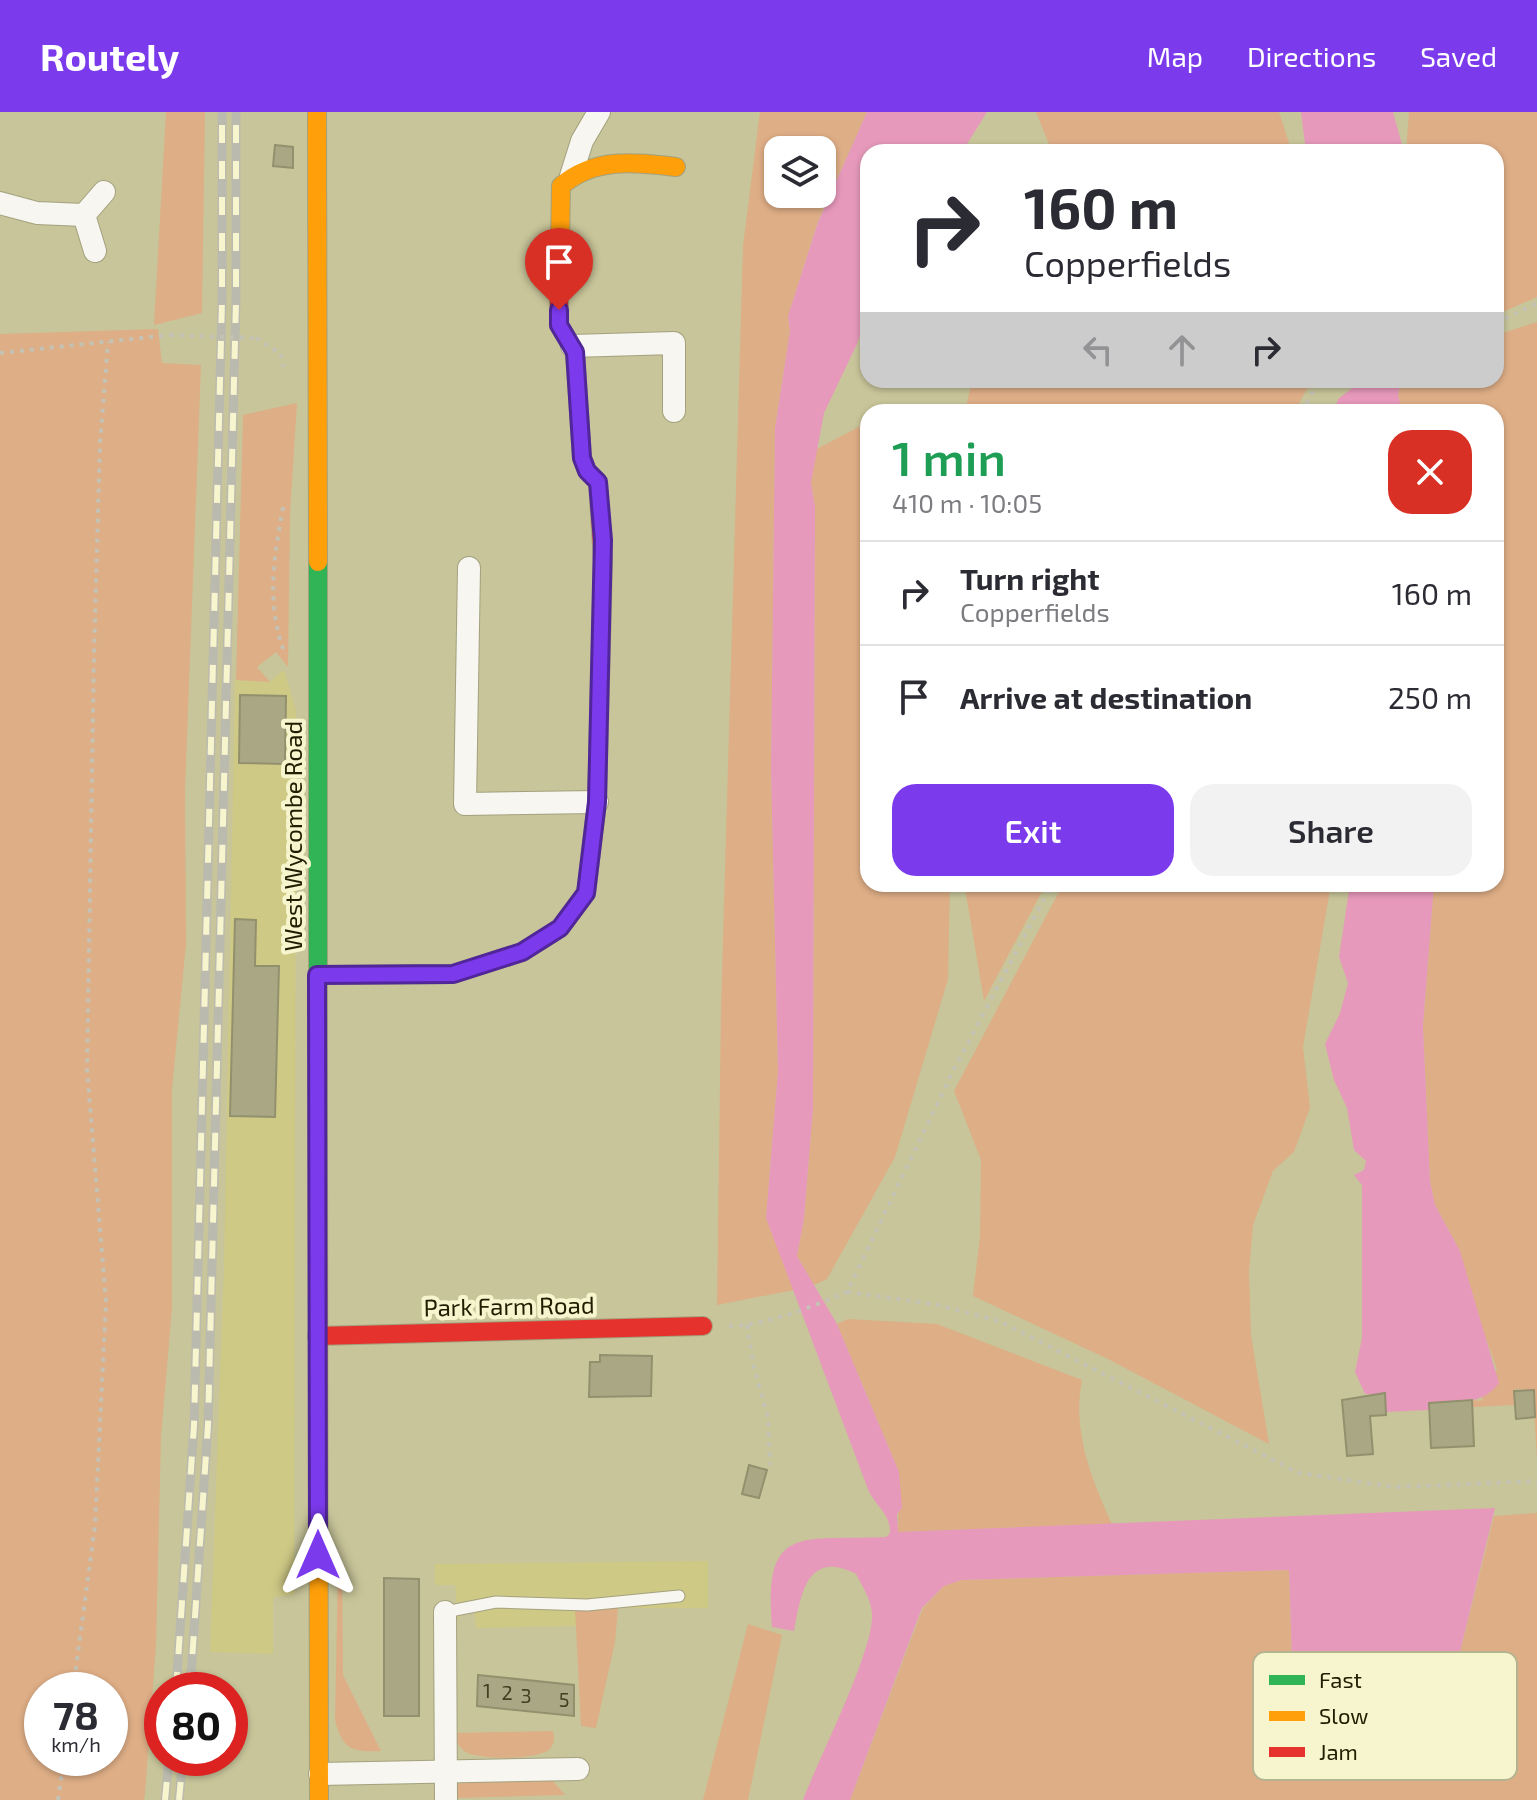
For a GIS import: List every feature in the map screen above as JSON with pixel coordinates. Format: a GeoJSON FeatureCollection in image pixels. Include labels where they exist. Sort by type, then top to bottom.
{"type":"FeatureCollection","features":[{"type":"Feature","properties":{"kind":"main road","name":"West Wycombe Road"},"geometry":{"type":"LineString","coordinates":[[317,112],[319,1800]]}},
{"type":"Feature","properties":{"kind":"main road"},"geometry":{"type":"LineString","coordinates":[[317,975],[453,974],[522,952],[560,928],[586,893],[597,802],[603,540],[598,482],[587,471],[582,458],[572,346],[559,325],[561,186],[571,176],[627,162],[676,167]]}},
{"type":"Feature","properties":{"kind":"main road","name":"Park Farm Road"},"geometry":{"type":"LineString","coordinates":[[317,1336],[703,1326]]}},
{"type":"Feature","properties":{"kind":"street"},"geometry":{"type":"LineString","coordinates":[[571,176],[582,141],[599,112]]}},
{"type":"Feature","properties":{"kind":"street"},"geometry":{"type":"LineString","coordinates":[[84,215],[104,192]]}},
{"type":"Feature","properties":{"kind":"street"},"geometry":{"type":"LineString","coordinates":[[0,203],[37,213],[84,215]]}},
{"type":"Feature","properties":{"kind":"street"},"geometry":{"type":"LineString","coordinates":[[84,215],[95,251]]}},
{"type":"Feature","properties":{"kind":"street"},"geometry":{"type":"LineString","coordinates":[[572,346],[674,343],[674,411]]}},
{"type":"Feature","properties":{"kind":"street"},"geometry":{"type":"LineString","coordinates":[[469,568],[465,804],[597,802]]}},
{"type":"Feature","properties":{"kind":"street"},"geometry":{"type":"LineString","coordinates":[[445,1612],[446,1800]]}},
{"type":"Feature","properties":{"kind":"street"},"geometry":{"type":"LineString","coordinates":[[320,1774],[578,1769]]}},
{"type":"Feature","properties":{"kind":"lane"},"geometry":{"type":"LineString","coordinates":[[445,1612],[496,1602],[587,1605],[679,1596]]}},
{"type":"Feature","properties":{"kind":"path"},"geometry":{"type":"LineString","coordinates":[[1504,319],[1537,303]]}},
{"type":"Feature","properties":{"kind":"path"},"geometry":{"type":"LineString","coordinates":[[0,353],[170,335],[256,338]]}},
{"type":"Feature","properties":{"kind":"path"},"geometry":{"type":"LineString","coordinates":[[75,1672],[95,1525],[106,1302],[87,1069],[100,444],[108,342]]}},
{"type":"Feature","properties":{"kind":"path"},"geometry":{"type":"LineString","coordinates":[[847,1292],[951,1075],[1048,892]]}},
{"type":"Feature","properties":{"kind":"path"},"geometry":{"type":"LineString","coordinates":[[703,1326],[747,1325],[847,1292],[934,1304],[999,1321],[1299,1473],[1395,1487],[1537,1481]]}},
{"type":"Feature","properties":{"kind":"path"},"geometry":{"type":"LineString","coordinates":[[747,1325],[754,1368],[768,1418],[770,1465]]}},
{"type":"Feature","properties":{"kind":"path"},"geometry":{"type":"LineString","coordinates":[[58,1800],[61,1776]]}},
{"type":"Feature","properties":{"kind":"shaded area"},"geometry":{"type":"Polygon","coordinates":[[[166,112],[205,112],[202,313],[154,325],[166,112]]]}},
{"type":"Feature","properties":{"kind":"shaded area"},"geometry":{"type":"Polygon","coordinates":[[[760,112],[867,112],[836,181],[836,136],[764,136],[764,208],[824,208],[788,316],[790,331],[775,428],[771,769],[778,1071],[766,1218],[794,1290],[717,1305],[721,1007],[743,246],[760,112]]]}},
{"type":"Feature","properties":{"kind":"shaded area"},"geometry":{"type":"Polygon","coordinates":[[[867,112],[987,112],[967,144],[860,144],[860,335],[824,413],[811,483],[815,507],[813,1108],[804,1219],[797,1256],[837,1324],[899,1472],[902,1508],[897,1514],[898,1532],[1495,1508],[1460,1652],[1292,1652],[1289,1570],[961,1580],[944,1586],[922,1608],[850,1800],[803,1800],[855,1679],[872,1614],[856,1574],[827,1567],[809,1579],[794,1631],[772,1627],[774,1569],[782,1553],[794,1544],[831,1538],[886,1537],[890,1527],[869,1492],[766,1218],[778,1071],[771,769],[775,428],[790,331],[788,316],[818,222],[824,208],[836,208],[836,182],[867,112]]]}},
{"type":"Feature","properties":{"kind":"shaded area"},"geometry":{"type":"Polygon","coordinates":[[[1036,112],[1279,112],[1289,144],[1049,144],[1036,112]]]}},
{"type":"Feature","properties":{"kind":"shaded area"},"geometry":{"type":"Polygon","coordinates":[[[1301,112],[1393,112],[1402,144],[1305,144],[1301,112]]]}},
{"type":"Feature","properties":{"kind":"shaded area"},"geometry":{"type":"Polygon","coordinates":[[[1409,112],[1537,112],[1537,297],[1504,311],[1504,144],[1407,144],[1409,112]]]}},
{"type":"Feature","properties":{"kind":"shaded area"},"geometry":{"type":"Polygon","coordinates":[[[1537,322],[1537,1460],[1533,1390],[1514,1389],[1515,1405],[1473,1407],[1472,1400],[1481,1401],[1497,1369],[1475,1308],[1460,1251],[1435,1205],[1430,1181],[1423,1026],[1433,892],[1504,892],[1504,404],[1400,404],[1398,394],[1400,388],[1504,388],[1504,332],[1537,322]]]}},
{"type":"Feature","properties":{"kind":"shaded area"},"geometry":{"type":"Polygon","coordinates":[[[158,329],[162,363],[201,365],[185,791],[186,944],[172,1089],[172,1307],[161,1437],[156,1645],[154,1672],[144,1672],[144,1800],[0,1800],[0,334],[158,329]]]}},
{"type":"Feature","properties":{"kind":"shaded area"},"geometry":{"type":"Polygon","coordinates":[[[970,388],[1308,388],[1299,404],[967,404],[970,388]]]}},
{"type":"Feature","properties":{"kind":"shaded area"},"geometry":{"type":"Polygon","coordinates":[[[1352,388],[1400,388],[1400,404],[1336,404],[1338,399],[1352,388]]]}},
{"type":"Feature","properties":{"kind":"shaded area"},"geometry":{"type":"Polygon","coordinates":[[[297,403],[290,514],[288,667],[276,652],[257,667],[270,682],[236,680],[243,415],[297,403]]]}},
{"type":"Feature","properties":{"kind":"shaded area"},"geometry":{"type":"Polygon","coordinates":[[[860,426],[860,892],[950,892],[948,979],[895,1157],[827,1279],[814,1285],[797,1256],[804,1219],[813,1108],[815,507],[811,483],[815,450],[860,426]]]}},
{"type":"Feature","properties":{"kind":"shaded area"},"geometry":{"type":"Polygon","coordinates":[[[284,670],[296,711],[294,1595],[273,1597],[273,1654],[210,1652],[224,1265],[235,680],[269,682],[284,670]]]}},
{"type":"Feature","properties":{"kind":"shaded area"},"geometry":{"type":"Polygon","coordinates":[[[966,892],[1042,892],[984,1001],[966,892]]]}},
{"type":"Feature","properties":{"kind":"shaded area"},"geometry":{"type":"Polygon","coordinates":[[[1059,892],[1330,892],[1303,1047],[1310,1108],[1294,1152],[1273,1171],[1253,1225],[1249,1272],[1251,1335],[1269,1444],[1108,1359],[973,1296],[980,1236],[981,1160],[954,1091],[1059,892]]]}},
{"type":"Feature","properties":{"kind":"shaded area"},"geometry":{"type":"Polygon","coordinates":[[[1349,892],[1433,892],[1423,1026],[1430,1181],[1435,1205],[1460,1251],[1499,1383],[1492,1391],[1476,1399],[1429,1403],[1429,1410],[1386,1412],[1384,1394],[1365,1394],[1355,1372],[1362,1338],[1362,1185],[1354,1175],[1364,1170],[1366,1161],[1354,1150],[1347,1108],[1334,1080],[1325,1044],[1340,1013],[1348,983],[1339,957],[1349,892]]]}},
{"type":"Feature","properties":{"kind":"shaded area"},"geometry":{"type":"Polygon","coordinates":[[[848,1319],[937,1324],[1082,1380],[1080,1418],[1085,1454],[1112,1524],[898,1532],[899,1472],[837,1324],[848,1319]]]}},
{"type":"Feature","properties":{"kind":"shaded area"},"geometry":{"type":"Polygon","coordinates":[[[1537,1513],[1537,1800],[850,1800],[923,1608],[944,1586],[961,1580],[1289,1570],[1292,1652],[1253,1652],[1253,1780],[1517,1780],[1517,1652],[1460,1652],[1494,1516],[1537,1513]]]}},
{"type":"Feature","properties":{"kind":"shaded area"},"geometry":{"type":"Polygon","coordinates":[[[708,1561],[708,1608],[576,1608],[576,1626],[476,1628],[474,1609],[465,1611],[458,1620],[455,1585],[435,1585],[435,1564],[708,1561]]]}},
{"type":"Feature","properties":{"kind":"shaded area"},"geometry":{"type":"Polygon","coordinates":[[[338,1566],[342,1566],[343,1675],[381,1751],[362,1751],[350,1747],[341,1738],[335,1720],[338,1566]]]}},
{"type":"Feature","properties":{"kind":"shaded area"},"geometry":{"type":"Polygon","coordinates":[[[575,1608],[618,1608],[615,1642],[596,1728],[581,1726],[575,1608]]]}},
{"type":"Feature","properties":{"kind":"shaded area"},"geometry":{"type":"Polygon","coordinates":[[[748,1624],[782,1635],[748,1800],[703,1800],[748,1624]]]}},
{"type":"Feature","properties":{"kind":"shaded area"},"geometry":{"type":"Polygon","coordinates":[[[553,1731],[553,1745],[544,1753],[507,1758],[469,1754],[460,1746],[454,1733],[553,1731]]]}},
{"type":"Feature","properties":{"kind":"shaded area"},"geometry":{"type":"Polygon","coordinates":[[[468,1777],[552,1780],[565,1795],[457,1798],[458,1785],[468,1777]]]}},
{"type":"Feature","properties":{"kind":"building"},"geometry":{"type":"Polygon","coordinates":[[[275,145],[293,147],[293,168],[273,166],[275,145]]]}},
{"type":"Feature","properties":{"kind":"building"},"geometry":{"type":"Polygon","coordinates":[[[240,695],[286,696],[285,764],[239,763],[240,695]]]}},
{"type":"Feature","properties":{"kind":"building"},"geometry":{"type":"Polygon","coordinates":[[[235,919],[256,920],[255,966],[279,966],[275,1117],[230,1116],[235,919]]]}},
{"type":"Feature","properties":{"kind":"building"},"geometry":{"type":"Polygon","coordinates":[[[600,1355],[652,1356],[651,1396],[589,1397],[590,1362],[600,1362],[600,1355]]]}},
{"type":"Feature","properties":{"kind":"building"},"geometry":{"type":"Polygon","coordinates":[[[1534,1390],[1535,1417],[1516,1419],[1514,1391],[1534,1390]]]}},
{"type":"Feature","properties":{"kind":"building"},"geometry":{"type":"Polygon","coordinates":[[[1385,1393],[1386,1415],[1370,1416],[1373,1454],[1347,1456],[1342,1400],[1385,1393]]]}},
{"type":"Feature","properties":{"kind":"building"},"geometry":{"type":"Polygon","coordinates":[[[1472,1400],[1474,1446],[1431,1448],[1429,1403],[1472,1400]]]}},
{"type":"Feature","properties":{"kind":"building"},"geometry":{"type":"Polygon","coordinates":[[[749,1465],[767,1470],[759,1498],[742,1494],[749,1465]]]}},
{"type":"Feature","properties":{"kind":"building"},"geometry":{"type":"Polygon","coordinates":[[[384,1578],[419,1579],[419,1716],[384,1716],[384,1578]]]}},
{"type":"Feature","properties":{"kind":"building"},"geometry":{"type":"Polygon","coordinates":[[[478,1675],[574,1685],[574,1716],[477,1706],[478,1675]]]}},
{"type":"Feature","properties":{"kind":"railway"},"geometry":{"type":"LineString","coordinates":[[177,1672],[194,1425],[222,300],[222,112]]}},
{"type":"Feature","properties":{"kind":"railway"},"geometry":{"type":"LineString","coordinates":[[191,1672],[208,1425],[236,300],[236,112]]}},
{"type":"Feature","properties":{"kind":"railway"},"geometry":{"type":"LineString","coordinates":[[165,1800],[167,1776]]}},
{"type":"Feature","properties":{"kind":"railway"},"geometry":{"type":"LineString","coordinates":[[179,1800],[181,1776]]}},
{"type":"Feature","properties":{"kind":"traffic: fast"},"geometry":{"type":"LineString","coordinates":[[318,562],[318,1168]]}},
{"type":"Feature","properties":{"kind":"traffic: slow"},"geometry":{"type":"LineString","coordinates":[[317,112],[318,562]]}},
{"type":"Feature","properties":{"kind":"traffic: slow"},"geometry":{"type":"LineString","coordinates":[[559,302],[561,186],[587,170],[601,166],[630,163],[676,167]]}},
{"type":"Feature","properties":{"kind":"traffic: slow"},"geometry":{"type":"LineString","coordinates":[[317,975],[453,974],[522,952],[560,928],[586,893],[597,802],[603,562]]}},
{"type":"Feature","properties":{"kind":"traffic: slow"},"geometry":{"type":"LineString","coordinates":[[318,1168],[319,1800]]}},
{"type":"Feature","properties":{"kind":"traffic: jam"},"geometry":{"type":"LineString","coordinates":[[559,302],[559,325],[575,352],[582,458],[587,471],[598,482],[603,562]]}},
{"type":"Feature","properties":{"kind":"traffic: jam"},"geometry":{"type":"LineString","coordinates":[[317,1336],[703,1326]]}},
{"type":"Feature","properties":{"kind":"route"},"geometry":{"type":"LineString","coordinates":[[318,1555],[317,975],[453,974],[522,952],[560,928],[586,893],[597,802],[603,540],[598,482],[587,471],[582,458],[575,352],[559,325],[559,310]]}}]}
